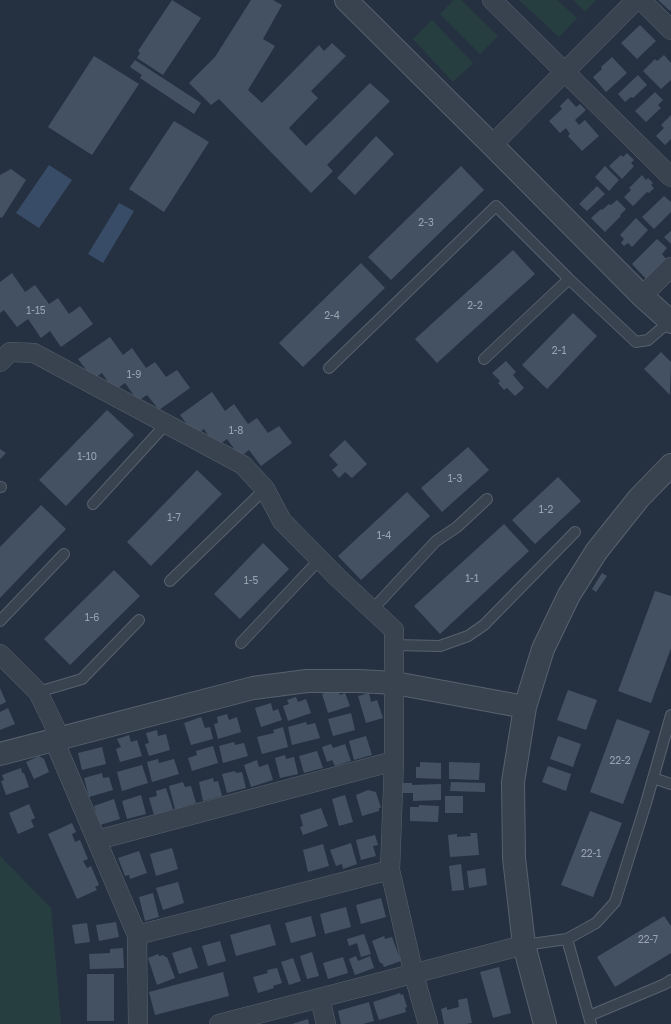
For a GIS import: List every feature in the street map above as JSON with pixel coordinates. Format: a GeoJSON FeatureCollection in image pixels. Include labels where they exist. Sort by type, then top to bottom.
{"type":"FeatureCollection","features":[{"type":"Feature","properties":{"kind":"street"},"geometry":{"type":"LineString","coordinates":[[346,0],[642,296],[671,322]]}},
{"type":"Feature","properties":{"kind":"street"},"geometry":{"type":"LineString","coordinates":[[492,0],[671,177]]}},
{"type":"Feature","properties":{"kind":"street"},"geometry":{"type":"LineString","coordinates":[[492,145],[636,0]]}},
{"type":"Feature","properties":{"kind":"street"},"geometry":{"type":"LineString","coordinates":[[641,0],[671,30]]}},
{"type":"Feature","properties":{"kind":"street"},"geometry":{"type":"LineString","coordinates":[[642,296],[671,267]]}},
{"type":"Feature","properties":{"kind":"street"},"geometry":{"type":"LineString","coordinates":[[0,362],[10,352],[34,353],[243,465],[265,489],[282,521],[320,560],[394,630],[394,761],[390,870],[414,975],[428,1024]]}},
{"type":"Feature","properties":{"kind":"street"},"geometry":{"type":"LineString","coordinates":[[545,1024],[524,945],[514,858],[513,782],[525,707],[543,649],[569,595],[596,552],[639,498],[671,464]]}},
{"type":"Feature","properties":{"kind":"street"},"geometry":{"type":"LineString","coordinates":[[0,654],[38,692],[55,727],[54,740],[137,936],[138,1024]]}},
{"type":"Feature","properties":{"kind":"street"},"geometry":{"type":"LineString","coordinates":[[0,754],[253,688],[307,681],[395,683],[525,707]]}},
{"type":"Feature","properties":{"kind":"street"},"geometry":{"type":"LineString","coordinates":[[97,840],[394,761]]}},
{"type":"Feature","properties":{"kind":"street"},"geometry":{"type":"LineString","coordinates":[[137,936],[390,870]]}},
{"type":"Feature","properties":{"kind":"street"},"geometry":{"type":"LineString","coordinates":[[219,1024],[414,975],[524,945]]}},
{"type":"Feature","properties":{"kind":"street"},"geometry":{"type":"LineString","coordinates":[[320,998],[326,1024]]}},
{"type":"Feature","properties":{"kind":"lane"},"geometry":{"type":"LineString","coordinates":[[329,368],[496,206],[569,279],[636,342],[648,340],[671,322]]}},
{"type":"Feature","properties":{"kind":"lane"},"geometry":{"type":"LineString","coordinates":[[484,359],[569,279]]}},
{"type":"Feature","properties":{"kind":"lane"},"geometry":{"type":"LineString","coordinates":[[93,504],[166,424]]}},
{"type":"Feature","properties":{"kind":"lane"},"geometry":{"type":"LineString","coordinates":[[170,581],[265,489]]}},
{"type":"Feature","properties":{"kind":"lane"},"geometry":{"type":"LineString","coordinates":[[372,610],[436,541],[457,527],[487,499]]}},
{"type":"Feature","properties":{"kind":"lane"},"geometry":{"type":"LineString","coordinates":[[394,646],[440,646],[468,636],[484,626],[575,532]]}},
{"type":"Feature","properties":{"kind":"lane"},"geometry":{"type":"LineString","coordinates":[[0,622],[64,554]]}},
{"type":"Feature","properties":{"kind":"lane"},"geometry":{"type":"LineString","coordinates":[[242,643],[320,560]]}},
{"type":"Feature","properties":{"kind":"lane"},"geometry":{"type":"LineString","coordinates":[[38,692],[82,678],[139,620]]}},
{"type":"Feature","properties":{"kind":"lane"},"geometry":{"type":"LineString","coordinates":[[524,945],[567,939],[596,923],[615,902],[671,715]]}},
{"type":"Feature","properties":{"kind":"lane"},"geometry":{"type":"LineString","coordinates":[[653,778],[671,784]]}},
{"type":"Feature","properties":{"kind":"lane"},"geometry":{"type":"LineString","coordinates":[[567,939],[590,1020],[671,980]]}},
{"type":"Feature","properties":{"kind":"green space"},"geometry":{"type":"Polygon","coordinates":[[[454,0],[461,0],[498,36],[480,54],[440,14],[454,0]]]}},
{"type":"Feature","properties":{"kind":"green space"},"geometry":{"type":"Polygon","coordinates":[[[519,0],[557,0],[577,18],[559,37],[519,0]]]}},
{"type":"Feature","properties":{"kind":"green space"},"geometry":{"type":"Polygon","coordinates":[[[573,0],[596,0],[585,12],[573,0]]]}},
{"type":"Feature","properties":{"kind":"green space"},"geometry":{"type":"Polygon","coordinates":[[[432,20],[473,63],[453,82],[413,39],[432,20]]]}},
{"type":"Feature","properties":{"kind":"green space"},"geometry":{"type":"Polygon","coordinates":[[[0,856],[51,908],[61,1024],[0,1024],[0,856]]]}},
{"type":"Feature","properties":{"kind":"water"},"geometry":{"type":"Polygon","coordinates":[[[49,165],[72,180],[39,228],[16,213],[49,165]]]}},
{"type":"Feature","properties":{"kind":"water"},"geometry":{"type":"Polygon","coordinates":[[[119,203],[134,211],[103,263],[88,254],[119,203]]]}},
{"type":"Feature","properties":{"kind":"building"},"geometry":{"type":"Polygon","coordinates":[[[172,0],[201,18],[163,75],[137,58],[140,53],[138,51],[172,0]]]}},
{"type":"Feature","properties":{"kind":"building"},"geometry":{"type":"Polygon","coordinates":[[[251,0],[273,0],[282,5],[263,39],[275,46],[248,90],[262,103],[319,45],[324,51],[332,43],[346,56],[311,91],[318,98],[289,128],[306,146],[370,83],[390,101],[327,165],[333,171],[311,193],[219,99],[211,105],[189,83],[215,57],[251,0]]]}},
{"type":"Feature","properties":{"kind":"building"},"geometry":{"type":"Polygon","coordinates":[[[658,0],[671,0],[670,11],[658,0]]]}},
{"type":"Feature","properties":{"kind":"building"},"geometry":{"type":"Polygon","coordinates":[[[640,25],[656,41],[637,59],[621,43],[640,25]]]}},
{"type":"Feature","properties":{"kind":"building"},"geometry":{"type":"Polygon","coordinates":[[[664,55],[671,63],[671,80],[661,89],[643,71],[655,59],[657,61],[664,55]]]}},
{"type":"Feature","properties":{"kind":"building"},"geometry":{"type":"Polygon","coordinates":[[[94,56],[139,84],[92,155],[48,127],[94,56]]]}},
{"type":"Feature","properties":{"kind":"building"},"geometry":{"type":"Polygon","coordinates":[[[612,57],[627,73],[606,92],[593,77],[612,57]]]}},
{"type":"Feature","properties":{"kind":"building"},"geometry":{"type":"Polygon","coordinates":[[[135,60],[201,103],[194,114],[140,78],[142,75],[130,67],[135,60]]]}},
{"type":"Feature","properties":{"kind":"building"},"geometry":{"type":"Polygon","coordinates":[[[638,75],[647,85],[633,98],[631,97],[625,102],[618,94],[638,75]]]}},
{"type":"Feature","properties":{"kind":"building"},"geometry":{"type":"Polygon","coordinates":[[[655,92],[663,100],[658,105],[661,108],[646,122],[635,111],[655,92]]]}},
{"type":"Feature","properties":{"kind":"building"},"geometry":{"type":"Polygon","coordinates":[[[568,98],[576,107],[580,104],[586,110],[575,120],[579,125],[585,120],[599,136],[582,151],[568,136],[570,134],[566,128],[560,133],[549,121],[562,109],[560,106],[568,98]]]}},
{"type":"Feature","properties":{"kind":"building"},"geometry":{"type":"Polygon","coordinates":[[[671,115],[671,139],[665,145],[656,136],[664,128],[661,125],[671,115]]]}},
{"type":"Feature","properties":{"kind":"building"},"geometry":{"type":"Polygon","coordinates":[[[174,121],[209,142],[164,212],[129,189],[174,121]]]}},
{"type":"Feature","properties":{"kind":"building"},"geometry":{"type":"Polygon","coordinates":[[[376,136],[394,154],[355,195],[337,178],[376,136]]]}},
{"type":"Feature","properties":{"kind":"building"},"geometry":{"type":"Polygon","coordinates":[[[627,153],[634,160],[631,163],[634,166],[622,179],[609,166],[621,155],[623,157],[627,153]]]}},
{"type":"Feature","properties":{"kind":"building"},"geometry":{"type":"Polygon","coordinates":[[[461,166],[484,190],[391,280],[368,257],[461,166]]]}},
{"type":"Feature","properties":{"kind":"building"},"geometry":{"type":"Polygon","coordinates":[[[605,166],[619,180],[609,191],[595,177],[605,166]]]}},
{"type":"Feature","properties":{"kind":"building"},"geometry":{"type":"Polygon","coordinates":[[[11,169],[26,180],[2,218],[0,217],[0,175],[11,169]]]}},
{"type":"Feature","properties":{"kind":"building"},"geometry":{"type":"Polygon","coordinates":[[[642,175],[646,180],[648,178],[653,183],[651,185],[654,188],[649,193],[647,192],[633,206],[624,197],[631,190],[629,188],[642,175]]]}},
{"type":"Feature","properties":{"kind":"building"},"geometry":{"type":"Polygon","coordinates":[[[597,186],[605,194],[587,211],[579,204],[597,186]]]}},
{"type":"Feature","properties":{"kind":"building"},"geometry":{"type":"Polygon","coordinates":[[[664,196],[671,202],[671,212],[654,229],[642,217],[664,196]]]}},
{"type":"Feature","properties":{"kind":"building"},"geometry":{"type":"Polygon","coordinates":[[[617,200],[626,209],[605,232],[591,218],[601,209],[602,210],[609,204],[611,205],[617,200]]]}},
{"type":"Feature","properties":{"kind":"building"},"geometry":{"type":"Polygon","coordinates":[[[636,218],[648,230],[632,247],[628,243],[624,246],[621,243],[624,239],[620,235],[636,218]]]}},
{"type":"Feature","properties":{"kind":"building"},"geometry":{"type":"Polygon","coordinates":[[[671,231],[671,244],[664,237],[671,231]]]}},
{"type":"Feature","properties":{"kind":"building"},"geometry":{"type":"Polygon","coordinates":[[[657,239],[667,248],[662,254],[666,259],[646,279],[632,264],[657,239]]]}},
{"type":"Feature","properties":{"kind":"building"},"geometry":{"type":"Polygon","coordinates":[[[513,250],[535,274],[437,363],[415,339],[513,250]]]}},
{"type":"Feature","properties":{"kind":"building"},"geometry":{"type":"Polygon","coordinates":[[[361,263],[385,288],[303,367],[279,343],[361,263]]]}},
{"type":"Feature","properties":{"kind":"building"},"geometry":{"type":"Polygon","coordinates":[[[12,273],[25,292],[35,285],[49,304],[58,298],[69,314],[80,306],[93,324],[61,347],[50,331],[41,338],[28,319],[17,327],[4,310],[0,313],[0,282],[12,273]]]}},
{"type":"Feature","properties":{"kind":"building"},"geometry":{"type":"Polygon","coordinates":[[[573,313],[597,336],[547,389],[522,365],[573,313]]]}},
{"type":"Feature","properties":{"kind":"building"},"geometry":{"type":"Polygon","coordinates":[[[110,337],[123,355],[132,348],[146,368],[155,362],[166,377],[177,370],[190,388],[159,410],[147,395],[138,401],[125,383],[114,391],[102,373],[93,379],[78,359],[110,337]]]}},
{"type":"Feature","properties":{"kind":"building"},"geometry":{"type":"Polygon","coordinates":[[[661,352],[671,362],[670,395],[644,369],[661,352]]]}},
{"type":"Feature","properties":{"kind":"building"},"geometry":{"type":"Polygon","coordinates":[[[506,361],[516,372],[513,375],[524,388],[515,396],[507,388],[504,390],[498,383],[500,381],[492,373],[506,361]]]}},
{"type":"Feature","properties":{"kind":"building"},"geometry":{"type":"Polygon","coordinates":[[[212,392],[225,411],[234,404],[248,424],[257,418],[268,433],[279,426],[292,443],[261,466],[249,450],[240,457],[227,439],[216,447],[204,429],[195,435],[180,415],[212,392]]]}},
{"type":"Feature","properties":{"kind":"building"},"geometry":{"type":"Polygon","coordinates":[[[107,410],[134,435],[66,506],[39,480],[107,410]]]}},
{"type":"Feature","properties":{"kind":"building"},"geometry":{"type":"Polygon","coordinates":[[[345,440],[367,464],[352,478],[345,472],[339,478],[332,470],[338,465],[329,455],[345,440]]]}},
{"type":"Feature","properties":{"kind":"building"},"geometry":{"type":"Polygon","coordinates":[[[468,447],[489,470],[442,512],[421,488],[468,447]]]}},
{"type":"Feature","properties":{"kind":"building"},"geometry":{"type":"Polygon","coordinates":[[[0,449],[6,453],[0,459],[0,449]]]}},
{"type":"Feature","properties":{"kind":"building"},"geometry":{"type":"Polygon","coordinates":[[[197,470],[222,494],[151,566],[127,542],[197,470]]]}},
{"type":"Feature","properties":{"kind":"building"},"geometry":{"type":"Polygon","coordinates":[[[558,477],[581,501],[535,544],[512,520],[558,477]]]}},
{"type":"Feature","properties":{"kind":"building"},"geometry":{"type":"Polygon","coordinates":[[[407,492],[430,516],[361,580],[338,556],[407,492]]]}},
{"type":"Feature","properties":{"kind":"building"},"geometry":{"type":"Polygon","coordinates":[[[41,505],[66,529],[0,598],[0,547],[41,505]]]}},
{"type":"Feature","properties":{"kind":"building"},"geometry":{"type":"Polygon","coordinates":[[[504,524],[529,551],[440,634],[414,606],[504,524]]]}},
{"type":"Feature","properties":{"kind":"building"},"geometry":{"type":"Polygon","coordinates":[[[263,543],[289,569],[240,619],[214,594],[263,543]]]}},
{"type":"Feature","properties":{"kind":"building"},"geometry":{"type":"Polygon","coordinates":[[[114,570],[140,596],[70,665],[44,639],[114,570]]]}},
{"type":"Feature","properties":{"kind":"building"},"geometry":{"type":"Polygon","coordinates":[[[602,573],[607,576],[596,592],[592,589],[602,573]]]}},
{"type":"Feature","properties":{"kind":"building"},"geometry":{"type":"Polygon","coordinates":[[[655,591],[671,596],[671,648],[651,703],[618,691],[655,591]]]}},
{"type":"Feature","properties":{"kind":"building"},"geometry":{"type":"Polygon","coordinates":[[[0,688],[6,702],[0,705],[0,688]]]}},
{"type":"Feature","properties":{"kind":"building"},"geometry":{"type":"Polygon","coordinates":[[[338,688],[340,695],[345,693],[350,706],[328,713],[322,694],[338,688]]]}},
{"type":"Feature","properties":{"kind":"building"},"geometry":{"type":"Polygon","coordinates":[[[568,690],[597,700],[586,730],[557,720],[568,690]]]}},
{"type":"Feature","properties":{"kind":"building"},"geometry":{"type":"Polygon","coordinates":[[[369,693],[371,702],[377,700],[383,718],[366,723],[358,696],[369,693]]]}},
{"type":"Feature","properties":{"kind":"building"},"geometry":{"type":"Polygon","coordinates":[[[296,697],[298,702],[306,699],[311,713],[288,721],[283,706],[289,704],[287,700],[296,697]]]}},
{"type":"Feature","properties":{"kind":"building"},"geometry":{"type":"Polygon","coordinates":[[[271,703],[273,711],[278,709],[282,720],[261,727],[255,708],[271,703]]]}},
{"type":"Feature","properties":{"kind":"building"},"geometry":{"type":"Polygon","coordinates":[[[8,708],[15,724],[0,730],[0,712],[8,708]]]}},
{"type":"Feature","properties":{"kind":"building"},"geometry":{"type":"Polygon","coordinates":[[[351,713],[355,730],[333,736],[328,719],[351,713]]]}},
{"type":"Feature","properties":{"kind":"building"},"geometry":{"type":"Polygon","coordinates":[[[227,714],[229,720],[237,717],[241,732],[218,739],[214,724],[218,723],[217,717],[227,714]]]}},
{"type":"Feature","properties":{"kind":"building"},"geometry":{"type":"Polygon","coordinates":[[[201,717],[205,728],[210,727],[213,739],[191,745],[184,723],[201,717]]]}},
{"type":"Feature","properties":{"kind":"building"},"geometry":{"type":"Polygon","coordinates":[[[617,719],[650,731],[623,804],[590,792],[617,719]]]}},
{"type":"Feature","properties":{"kind":"building"},"geometry":{"type":"Polygon","coordinates":[[[306,722],[307,725],[315,723],[320,738],[292,745],[288,727],[306,722]]]}},
{"type":"Feature","properties":{"kind":"building"},"geometry":{"type":"Polygon","coordinates":[[[283,727],[288,747],[262,754],[257,737],[274,733],[273,730],[283,727]]]}},
{"type":"Feature","properties":{"kind":"building"},"geometry":{"type":"Polygon","coordinates":[[[157,730],[158,736],[166,734],[170,750],[149,756],[145,744],[149,743],[146,733],[157,730]]]}},
{"type":"Feature","properties":{"kind":"building"},"geometry":{"type":"Polygon","coordinates":[[[129,735],[131,742],[137,740],[142,756],[120,762],[116,749],[121,747],[117,739],[129,735]]]}},
{"type":"Feature","properties":{"kind":"building"},"geometry":{"type":"Polygon","coordinates":[[[366,736],[372,755],[354,760],[349,741],[366,736]]]}},
{"type":"Feature","properties":{"kind":"building"},"geometry":{"type":"Polygon","coordinates":[[[558,736],[581,744],[573,767],[550,759],[558,736]]]}},
{"type":"Feature","properties":{"kind":"building"},"geometry":{"type":"Polygon","coordinates":[[[234,742],[235,745],[244,743],[248,756],[223,763],[219,746],[234,742]]]}},
{"type":"Feature","properties":{"kind":"building"},"geometry":{"type":"Polygon","coordinates":[[[331,744],[333,748],[345,744],[351,761],[335,766],[332,760],[327,762],[322,747],[331,744]]]}},
{"type":"Feature","properties":{"kind":"building"},"geometry":{"type":"Polygon","coordinates":[[[213,746],[218,763],[192,771],[188,758],[197,755],[196,751],[213,746]]]}},
{"type":"Feature","properties":{"kind":"building"},"geometry":{"type":"Polygon","coordinates":[[[102,747],[106,764],[82,770],[78,753],[102,747]]]}},
{"type":"Feature","properties":{"kind":"building"},"geometry":{"type":"Polygon","coordinates":[[[317,751],[323,768],[304,773],[299,756],[317,751]]]}},
{"type":"Feature","properties":{"kind":"building"},"geometry":{"type":"Polygon","coordinates":[[[285,755],[286,759],[294,757],[298,774],[280,778],[275,758],[285,755]]]}},
{"type":"Feature","properties":{"kind":"building"},"geometry":{"type":"Polygon","coordinates":[[[39,756],[44,759],[49,772],[34,779],[26,762],[39,756]]]}},
{"type":"Feature","properties":{"kind":"building"},"geometry":{"type":"Polygon","coordinates":[[[158,759],[159,763],[174,759],[179,774],[152,782],[147,762],[158,759]]]}},
{"type":"Feature","properties":{"kind":"building"},"geometry":{"type":"Polygon","coordinates":[[[257,760],[259,767],[268,764],[273,780],[251,787],[244,765],[257,760]]]}},
{"type":"Feature","properties":{"kind":"building"},"geometry":{"type":"Polygon","coordinates":[[[420,762],[441,763],[441,779],[416,778],[416,767],[420,767],[420,762]]]}},
{"type":"Feature","properties":{"kind":"building"},"geometry":{"type":"Polygon","coordinates":[[[449,762],[480,763],[479,780],[449,779],[449,762]]]}},
{"type":"Feature","properties":{"kind":"building"},"geometry":{"type":"Polygon","coordinates":[[[142,765],[148,783],[122,791],[117,772],[142,765]]]}},
{"type":"Feature","properties":{"kind":"building"},"geometry":{"type":"Polygon","coordinates":[[[548,766],[571,774],[566,791],[542,782],[548,766]]]}},
{"type":"Feature","properties":{"kind":"building"},"geometry":{"type":"Polygon","coordinates":[[[21,768],[29,787],[6,795],[1,781],[4,780],[2,775],[21,768]]]}},
{"type":"Feature","properties":{"kind":"building"},"geometry":{"type":"Polygon","coordinates":[[[235,771],[236,773],[242,772],[246,788],[227,793],[222,774],[235,771]]]}},
{"type":"Feature","properties":{"kind":"building"},"geometry":{"type":"Polygon","coordinates":[[[102,773],[103,778],[109,777],[113,790],[89,797],[84,778],[102,773]]]}},
{"type":"Feature","properties":{"kind":"building"},"geometry":{"type":"Polygon","coordinates":[[[213,778],[214,782],[218,781],[222,796],[203,801],[199,782],[213,778]]]}},
{"type":"Feature","properties":{"kind":"building"},"geometry":{"type":"Polygon","coordinates":[[[183,782],[185,787],[191,786],[196,803],[175,809],[169,786],[183,782]]]}},
{"type":"Feature","properties":{"kind":"building"},"geometry":{"type":"Polygon","coordinates":[[[451,782],[485,783],[485,792],[450,791],[451,782]]]}},
{"type":"Feature","properties":{"kind":"building"},"geometry":{"type":"Polygon","coordinates":[[[400,783],[412,783],[412,785],[441,784],[441,800],[413,801],[413,793],[401,793],[400,783]]]}},
{"type":"Feature","properties":{"kind":"building"},"geometry":{"type":"Polygon","coordinates":[[[166,788],[173,809],[154,815],[149,798],[157,796],[156,791],[166,788]]]}},
{"type":"Feature","properties":{"kind":"building"},"geometry":{"type":"Polygon","coordinates":[[[368,790],[376,792],[381,808],[379,808],[379,811],[362,816],[356,795],[368,790]]]}},
{"type":"Feature","properties":{"kind":"building"},"geometry":{"type":"Polygon","coordinates":[[[141,795],[146,814],[127,819],[122,801],[141,795]]]}},
{"type":"Feature","properties":{"kind":"building"},"geometry":{"type":"Polygon","coordinates":[[[345,795],[353,822],[339,826],[332,799],[345,795]]]}},
{"type":"Feature","properties":{"kind":"building"},"geometry":{"type":"Polygon","coordinates":[[[445,796],[463,796],[463,813],[445,813],[445,796]]]}},
{"type":"Feature","properties":{"kind":"building"},"geometry":{"type":"Polygon","coordinates":[[[114,799],[120,819],[100,825],[94,806],[114,799]]]}},
{"type":"Feature","properties":{"kind":"building"},"geometry":{"type":"Polygon","coordinates":[[[29,804],[35,818],[31,820],[34,827],[18,834],[9,813],[29,804]]]}},
{"type":"Feature","properties":{"kind":"building"},"geometry":{"type":"Polygon","coordinates":[[[419,805],[439,806],[438,822],[410,821],[410,807],[419,807],[419,805]]]}},
{"type":"Feature","properties":{"kind":"building"},"geometry":{"type":"Polygon","coordinates":[[[321,808],[328,826],[303,835],[300,827],[303,826],[300,815],[321,808]]]}},
{"type":"Feature","properties":{"kind":"building"},"geometry":{"type":"Polygon","coordinates":[[[590,811],[622,823],[593,897],[561,885],[590,811]]]}},
{"type":"Feature","properties":{"kind":"building"},"geometry":{"type":"Polygon","coordinates":[[[72,823],[76,832],[72,834],[75,842],[80,840],[88,859],[83,861],[87,868],[91,866],[99,885],[95,887],[97,890],[77,899],[48,834],[72,823]]]}},
{"type":"Feature","properties":{"kind":"building"},"geometry":{"type":"Polygon","coordinates":[[[470,833],[477,833],[479,855],[450,857],[448,835],[457,834],[457,837],[471,836],[470,833]]]}},
{"type":"Feature","properties":{"kind":"building"},"geometry":{"type":"Polygon","coordinates":[[[375,835],[378,845],[373,846],[376,856],[361,860],[356,840],[375,835]]]}},
{"type":"Feature","properties":{"kind":"building"},"geometry":{"type":"Polygon","coordinates":[[[351,843],[357,864],[343,869],[342,864],[336,866],[330,850],[351,843]]]}},
{"type":"Feature","properties":{"kind":"building"},"geometry":{"type":"Polygon","coordinates":[[[323,844],[329,866],[308,872],[303,850],[323,844]]]}},
{"type":"Feature","properties":{"kind":"building"},"geometry":{"type":"Polygon","coordinates":[[[172,848],[178,869],[156,876],[150,854],[172,848]]]}},
{"type":"Feature","properties":{"kind":"building"},"geometry":{"type":"Polygon","coordinates":[[[139,851],[147,873],[130,879],[129,875],[125,876],[118,858],[139,851]]]}},
{"type":"Feature","properties":{"kind":"building"},"geometry":{"type":"Polygon","coordinates":[[[461,864],[464,890],[452,891],[449,866],[461,864]]]}},
{"type":"Feature","properties":{"kind":"building"},"geometry":{"type":"Polygon","coordinates":[[[485,868],[487,885],[469,888],[467,871],[485,868]]]}},
{"type":"Feature","properties":{"kind":"building"},"geometry":{"type":"Polygon","coordinates":[[[178,882],[184,903],[163,910],[156,888],[178,882]]]}},
{"type":"Feature","properties":{"kind":"building"},"geometry":{"type":"Polygon","coordinates":[[[153,893],[159,917],[145,921],[139,897],[153,893]]]}},
{"type":"Feature","properties":{"kind":"building"},"geometry":{"type":"Polygon","coordinates":[[[381,898],[386,917],[361,924],[356,905],[381,898]]]}},
{"type":"Feature","properties":{"kind":"building"},"geometry":{"type":"Polygon","coordinates":[[[346,907],[351,927],[325,934],[320,914],[346,907]]]}},
{"type":"Feature","properties":{"kind":"building"},"geometry":{"type":"Polygon","coordinates":[[[311,916],[316,936],[291,943],[285,923],[311,916]]]}},
{"type":"Feature","properties":{"kind":"building"},"geometry":{"type":"Polygon","coordinates":[[[664,916],[671,926],[671,953],[615,987],[597,957],[664,916]]]}},
{"type":"Feature","properties":{"kind":"building"},"geometry":{"type":"Polygon","coordinates":[[[116,922],[119,937],[99,941],[96,925],[116,922]]]}},
{"type":"Feature","properties":{"kind":"building"},"geometry":{"type":"Polygon","coordinates":[[[87,923],[90,942],[75,944],[72,925],[87,923]]]}},
{"type":"Feature","properties":{"kind":"building"},"geometry":{"type":"Polygon","coordinates":[[[270,924],[276,945],[236,956],[230,935],[270,924]]]}},
{"type":"Feature","properties":{"kind":"building"},"geometry":{"type":"Polygon","coordinates":[[[364,934],[371,954],[361,957],[357,943],[349,946],[347,939],[364,934]]]}},
{"type":"Feature","properties":{"kind":"building"},"geometry":{"type":"Polygon","coordinates":[[[384,936],[385,939],[392,937],[401,961],[384,967],[382,963],[380,963],[372,941],[384,936]]]}},
{"type":"Feature","properties":{"kind":"building"},"geometry":{"type":"Polygon","coordinates":[[[220,941],[226,961],[208,966],[202,946],[220,941]]]}},
{"type":"Feature","properties":{"kind":"building"},"geometry":{"type":"Polygon","coordinates":[[[191,947],[198,968],[179,974],[172,953],[191,947]]]}},
{"type":"Feature","properties":{"kind":"building"},"geometry":{"type":"Polygon","coordinates":[[[123,948],[124,968],[90,969],[89,954],[110,953],[110,949],[123,948]]]}},
{"type":"Feature","properties":{"kind":"building"},"geometry":{"type":"Polygon","coordinates":[[[312,952],[319,976],[307,979],[300,956],[312,952]]]}},
{"type":"Feature","properties":{"kind":"building"},"geometry":{"type":"Polygon","coordinates":[[[158,954],[159,956],[164,955],[167,957],[175,978],[157,985],[148,958],[158,954]]]}},
{"type":"Feature","properties":{"kind":"building"},"geometry":{"type":"Polygon","coordinates":[[[356,956],[358,961],[370,956],[374,968],[355,975],[349,959],[356,956]]]}},
{"type":"Feature","properties":{"kind":"building"},"geometry":{"type":"Polygon","coordinates":[[[343,957],[348,973],[328,979],[323,963],[343,957]]]}},
{"type":"Feature","properties":{"kind":"building"},"geometry":{"type":"Polygon","coordinates":[[[293,958],[301,981],[289,985],[281,962],[293,958]]]}},
{"type":"Feature","properties":{"kind":"building"},"geometry":{"type":"Polygon","coordinates":[[[499,967],[511,1013],[493,1018],[480,972],[499,967]]]}},
{"type":"Feature","properties":{"kind":"building"},"geometry":{"type":"Polygon","coordinates":[[[277,968],[282,983],[273,986],[274,988],[258,993],[253,977],[268,973],[267,970],[277,968]]]}},
{"type":"Feature","properties":{"kind":"building"},"geometry":{"type":"Polygon","coordinates":[[[223,972],[229,996],[155,1015],[149,992],[223,972]]]}},
{"type":"Feature","properties":{"kind":"building"},"geometry":{"type":"Polygon","coordinates":[[[87,974],[114,974],[114,1021],[87,1021],[87,974]]]}},
{"type":"Feature","properties":{"kind":"building"},"geometry":{"type":"Polygon","coordinates":[[[400,993],[401,995],[403,994],[407,1007],[405,1008],[406,1012],[379,1020],[373,1002],[400,993]]]}},
{"type":"Feature","properties":{"kind":"building"},"geometry":{"type":"Polygon","coordinates":[[[467,998],[472,1023],[444,1024],[441,1009],[447,1007],[447,1010],[459,1007],[458,1000],[467,998]]]}},
{"type":"Feature","properties":{"kind":"building"},"geometry":{"type":"Polygon","coordinates":[[[369,1002],[374,1021],[363,1024],[341,1024],[338,1011],[369,1002]]]}},
{"type":"Feature","properties":{"kind":"building"},"geometry":{"type":"Polygon","coordinates":[[[308,1019],[309,1024],[292,1024],[308,1019]]]}}]}
